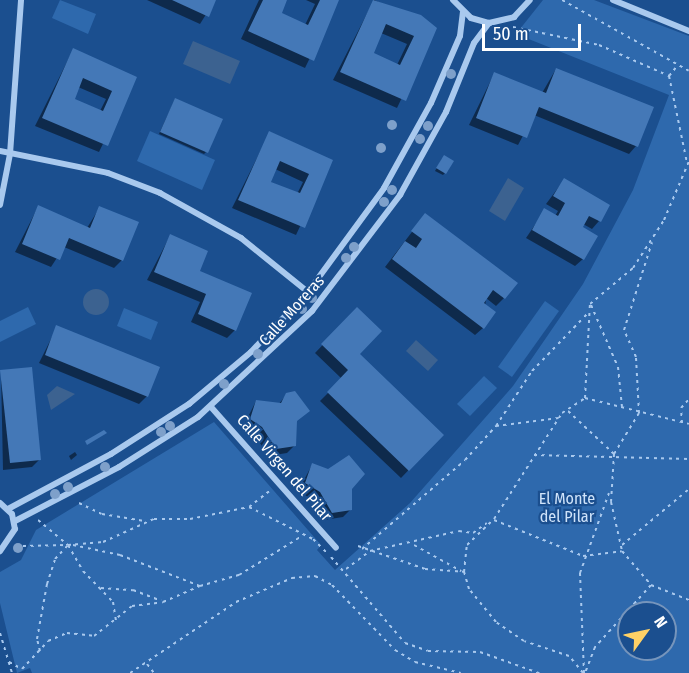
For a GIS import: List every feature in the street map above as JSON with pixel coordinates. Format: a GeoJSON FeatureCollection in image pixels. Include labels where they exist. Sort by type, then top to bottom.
{"type":"FeatureCollection","features":[{"type":"Feature","properties":{"kind":"street"},"geometry":{"type":"LineString","coordinates":[[0,205],[10,153],[21,0]]}},
{"type":"Feature","properties":{"kind":"street"},"geometry":{"type":"LineString","coordinates":[[453,0],[463,12],[489,23],[514,17],[530,0]]}},
{"type":"Feature","properties":{"kind":"street"},"geometry":{"type":"LineString","coordinates":[[613,0],[689,31]]}},
{"type":"Feature","properties":{"kind":"street","name":"Calle Moreras"},"geometry":{"type":"LineString","coordinates":[[8,509],[111,454],[189,404],[251,352],[308,292],[389,178],[431,103],[460,36],[463,12]]}},
{"type":"Feature","properties":{"kind":"street","name":"Calle Moreras"},"geometry":{"type":"LineString","coordinates":[[15,521],[119,467],[211,407],[312,312],[362,249],[400,195],[489,23]]}},
{"type":"Feature","properties":{"kind":"street"},"geometry":{"type":"LineString","coordinates":[[0,151],[108,173],[160,193],[241,238],[308,292]]}},
{"type":"Feature","properties":{"kind":"street","name":"Calle Virgen del Pilar"},"geometry":{"type":"LineString","coordinates":[[211,407],[336,548]]}},
{"type":"Feature","properties":{"kind":"street"},"geometry":{"type":"LineString","coordinates":[[0,503],[8,509],[15,521],[13,537],[0,551]]}},
{"type":"Feature","properties":{"kind":"path"},"geometry":{"type":"LineString","coordinates":[[562,0],[689,71]]}},
{"type":"Feature","properties":{"kind":"path"},"geometry":{"type":"LineString","coordinates":[[512,25],[599,45],[669,76]]}},
{"type":"Feature","properties":{"kind":"path"},"geometry":{"type":"LineString","coordinates":[[669,76],[678,65]]}},
{"type":"Feature","properties":{"kind":"path"},"geometry":{"type":"LineString","coordinates":[[669,76],[688,162],[652,239],[624,330],[636,357],[639,413],[614,454],[611,490],[622,551],[651,585],[689,600]]}},
{"type":"Feature","properties":{"kind":"path"},"geometry":{"type":"LineString","coordinates":[[585,398],[590,304],[633,268],[652,239]]}},
{"type":"Feature","properties":{"kind":"path"},"geometry":{"type":"LineString","coordinates":[[590,304],[618,367],[622,407]]}},
{"type":"Feature","properties":{"kind":"path"},"geometry":{"type":"LineString","coordinates":[[362,549],[445,481],[496,426],[532,371],[589,311]]}},
{"type":"Feature","properties":{"kind":"path"},"geometry":{"type":"LineString","coordinates":[[584,673],[569,656],[524,641],[496,622],[469,589],[464,572],[467,545],[494,519],[559,418],[585,398],[689,424]]}},
{"type":"Feature","properties":{"kind":"path"},"geometry":{"type":"LineString","coordinates":[[682,423],[681,408],[689,399]]}},
{"type":"Feature","properties":{"kind":"path"},"geometry":{"type":"LineString","coordinates":[[567,410],[614,454]]}},
{"type":"Feature","properties":{"kind":"path"},"geometry":{"type":"LineString","coordinates":[[496,426],[559,418]]}},
{"type":"Feature","properties":{"kind":"path"},"geometry":{"type":"LineString","coordinates":[[534,455],[614,454],[689,459]]}},
{"type":"Feature","properties":{"kind":"path"},"geometry":{"type":"LineString","coordinates":[[79,502],[102,514],[147,521],[249,507],[273,488]]}},
{"type":"Feature","properties":{"kind":"path"},"geometry":{"type":"LineString","coordinates":[[621,545],[689,489]]}},
{"type":"Feature","properties":{"kind":"path"},"geometry":{"type":"LineString","coordinates":[[584,673],[578,607],[585,555],[611,490]]}},
{"type":"Feature","properties":{"kind":"path"},"geometry":{"type":"LineString","coordinates":[[249,507],[302,536],[313,539],[345,570],[405,643],[428,651],[480,652],[539,673]]}},
{"type":"Feature","properties":{"kind":"path"},"geometry":{"type":"LineString","coordinates":[[345,570],[370,551],[412,544],[459,531],[473,533],[494,519]]}},
{"type":"Feature","properties":{"kind":"path"},"geometry":{"type":"LineString","coordinates":[[494,519],[585,555],[622,551]]}},
{"type":"Feature","properties":{"kind":"path"},"geometry":{"type":"LineString","coordinates":[[23,546],[103,542],[147,521]]}},
{"type":"Feature","properties":{"kind":"path"},"geometry":{"type":"LineString","coordinates":[[40,524],[68,544],[120,555],[200,586]]}},
{"type":"Feature","properties":{"kind":"path"},"geometry":{"type":"LineString","coordinates":[[9,662],[22,669],[40,652],[67,633],[94,636],[116,621],[132,606],[163,602],[200,586],[238,574],[302,536]]}},
{"type":"Feature","properties":{"kind":"path"},"geometry":{"type":"LineString","coordinates":[[68,544],[83,571],[113,602],[116,621]]}},
{"type":"Feature","properties":{"kind":"path"},"geometry":{"type":"LineString","coordinates":[[40,652],[37,639],[47,584],[54,559],[68,544]]}},
{"type":"Feature","properties":{"kind":"path"},"geometry":{"type":"LineString","coordinates":[[412,544],[464,572]]}},
{"type":"Feature","properties":{"kind":"path"},"geometry":{"type":"LineString","coordinates":[[358,546],[425,569],[464,572]]}},
{"type":"Feature","properties":{"kind":"path"},"geometry":{"type":"LineString","coordinates":[[130,673],[147,664],[236,602],[292,578],[315,576],[332,585],[395,650],[415,662],[461,673]]}},
{"type":"Feature","properties":{"kind":"path"},"geometry":{"type":"LineString","coordinates":[[584,673],[595,647],[651,585]]}},
{"type":"Feature","properties":{"kind":"path"},"geometry":{"type":"LineString","coordinates":[[101,588],[134,590],[163,602]]}},
{"type":"Feature","properties":{"kind":"path"},"geometry":{"type":"LineString","coordinates":[[0,633],[12,673]]}},
{"type":"Feature","properties":{"kind":"path"},"geometry":{"type":"LineString","coordinates":[[147,664],[154,673]]}},
{"type":"Feature","properties":{"kind":"green space"},"geometry":{"type":"Polygon","coordinates":[[[60,0],[96,14],[88,34],[52,18],[60,0]]]}},
{"type":"Feature","properties":{"kind":"green space","name":"El Monte del Pilar"},"geometry":{"type":"Polygon","coordinates":[[[543,0],[594,0],[689,36],[689,673],[32,673],[30,668],[17,673],[0,603],[0,572],[21,560],[36,530],[214,422],[321,545],[317,550],[335,570],[410,503],[513,386],[583,284],[633,190],[669,95],[516,34],[543,0]]]}},
{"type":"Feature","properties":{"kind":"green space"},"geometry":{"type":"Polygon","coordinates":[[[150,131],[215,160],[202,190],[137,161],[150,131]]]}},
{"type":"Feature","properties":{"kind":"green space"},"geometry":{"type":"Polygon","coordinates":[[[545,301],[559,311],[512,377],[498,367],[545,301]]]}},
{"type":"Feature","properties":{"kind":"green space"},"geometry":{"type":"Polygon","coordinates":[[[28,307],[36,324],[0,342],[0,321],[28,307]]]}},
{"type":"Feature","properties":{"kind":"green space"},"geometry":{"type":"Polygon","coordinates":[[[124,308],[158,322],[151,340],[117,326],[124,308]]]}},
{"type":"Feature","properties":{"kind":"green space"},"geometry":{"type":"Polygon","coordinates":[[[484,376],[497,388],[470,416],[457,404],[484,376]]]}},
{"type":"Feature","properties":{"kind":"shaded area"},"geometry":{"type":"Polygon","coordinates":[[[193,41],[240,61],[230,84],[183,64],[193,41]]]}},
{"type":"Feature","properties":{"kind":"shaded area"},"geometry":{"type":"Polygon","coordinates":[[[508,178],[524,188],[505,221],[489,211],[508,178]]]}},
{"type":"Feature","properties":{"kind":"shaded area"},"geometry":{"type":"Polygon","coordinates":[[[96,289],[105,293],[109,302],[105,311],[96,315],[87,311],[83,302],[87,293],[96,289]]]}},
{"type":"Feature","properties":{"kind":"shaded area"},"geometry":{"type":"Polygon","coordinates":[[[416,340],[438,360],[428,371],[406,351],[416,340]]]}},
{"type":"Feature","properties":{"kind":"shaded area"},"geometry":{"type":"Polygon","coordinates":[[[57,386],[75,394],[51,410],[47,395],[57,386]]]}},
{"type":"Feature","properties":{"kind":"building"},"geometry":{"type":"Polygon","coordinates":[[[172,0],[216,0],[209,17],[172,0]]]}},
{"type":"Feature","properties":{"kind":"building"},"geometry":{"type":"Polygon","coordinates":[[[263,0],[287,0],[282,13],[308,25],[320,0],[339,0],[314,61],[248,31],[263,0]]]}},
{"type":"Feature","properties":{"kind":"building"},"geometry":{"type":"Polygon","coordinates":[[[373,0],[421,15],[437,28],[406,101],[340,72],[373,0]],[[386,24],[374,53],[400,65],[414,36],[386,24]]]}},
{"type":"Feature","properties":{"kind":"building"},"geometry":{"type":"Polygon","coordinates":[[[73,48],[137,77],[108,146],[42,118],[73,48]],[[83,78],[75,99],[103,111],[112,91],[83,78]]]}},
{"type":"Feature","properties":{"kind":"building"},"geometry":{"type":"Polygon","coordinates":[[[556,68],[654,107],[638,147],[539,107],[527,138],[476,118],[494,72],[546,93],[556,68]]]}},
{"type":"Feature","properties":{"kind":"building"},"geometry":{"type":"Polygon","coordinates":[[[175,98],[223,119],[208,153],[160,132],[175,98]]]}},
{"type":"Feature","properties":{"kind":"building"},"geometry":{"type":"Polygon","coordinates":[[[269,131],[333,160],[305,228],[238,200],[269,131]],[[280,161],[271,182],[300,193],[309,174],[280,161]]]}},
{"type":"Feature","properties":{"kind":"building"},"geometry":{"type":"Polygon","coordinates":[[[444,155],[454,161],[446,174],[436,168],[444,155]]]}},
{"type":"Feature","properties":{"kind":"building"},"geometry":{"type":"Polygon","coordinates":[[[564,178],[610,205],[601,222],[589,216],[583,227],[598,236],[584,260],[532,230],[544,208],[558,216],[565,203],[553,196],[564,178]]]}},
{"type":"Feature","properties":{"kind":"building"},"geometry":{"type":"Polygon","coordinates":[[[38,205],[90,228],[99,206],[139,222],[123,261],[69,238],[60,260],[22,244],[38,205]]]}},
{"type":"Feature","properties":{"kind":"building"},"geometry":{"type":"Polygon","coordinates":[[[425,213],[518,283],[505,299],[493,290],[484,303],[496,312],[484,329],[392,259],[405,241],[416,248],[422,239],[411,231],[425,213]]]}},
{"type":"Feature","properties":{"kind":"building"},"geometry":{"type":"Polygon","coordinates":[[[170,234],[208,251],[200,271],[252,293],[236,331],[198,314],[206,294],[154,272],[170,234]]]}},
{"type":"Feature","properties":{"kind":"building"},"geometry":{"type":"Polygon","coordinates":[[[357,307],[382,331],[360,354],[444,435],[409,471],[327,392],[348,370],[321,344],[357,307]]]}},
{"type":"Feature","properties":{"kind":"building"},"geometry":{"type":"Polygon","coordinates":[[[56,325],[160,367],[148,397],[45,355],[56,325]]]}},
{"type":"Feature","properties":{"kind":"building"},"geometry":{"type":"Polygon","coordinates":[[[32,367],[41,460],[10,463],[0,370],[32,367]]]}},
{"type":"Feature","properties":{"kind":"building"},"geometry":{"type":"Polygon","coordinates":[[[295,391],[310,411],[297,421],[296,446],[276,449],[262,427],[250,419],[256,400],[281,403],[286,393],[295,391]]]}},
{"type":"Feature","properties":{"kind":"building"},"geometry":{"type":"Polygon","coordinates":[[[104,430],[107,433],[87,445],[85,441],[104,430]]]}},
{"type":"Feature","properties":{"kind":"building"},"geometry":{"type":"Polygon","coordinates":[[[349,455],[365,474],[352,489],[352,510],[332,513],[320,492],[305,483],[312,463],[328,469],[349,455]]]}}]}
